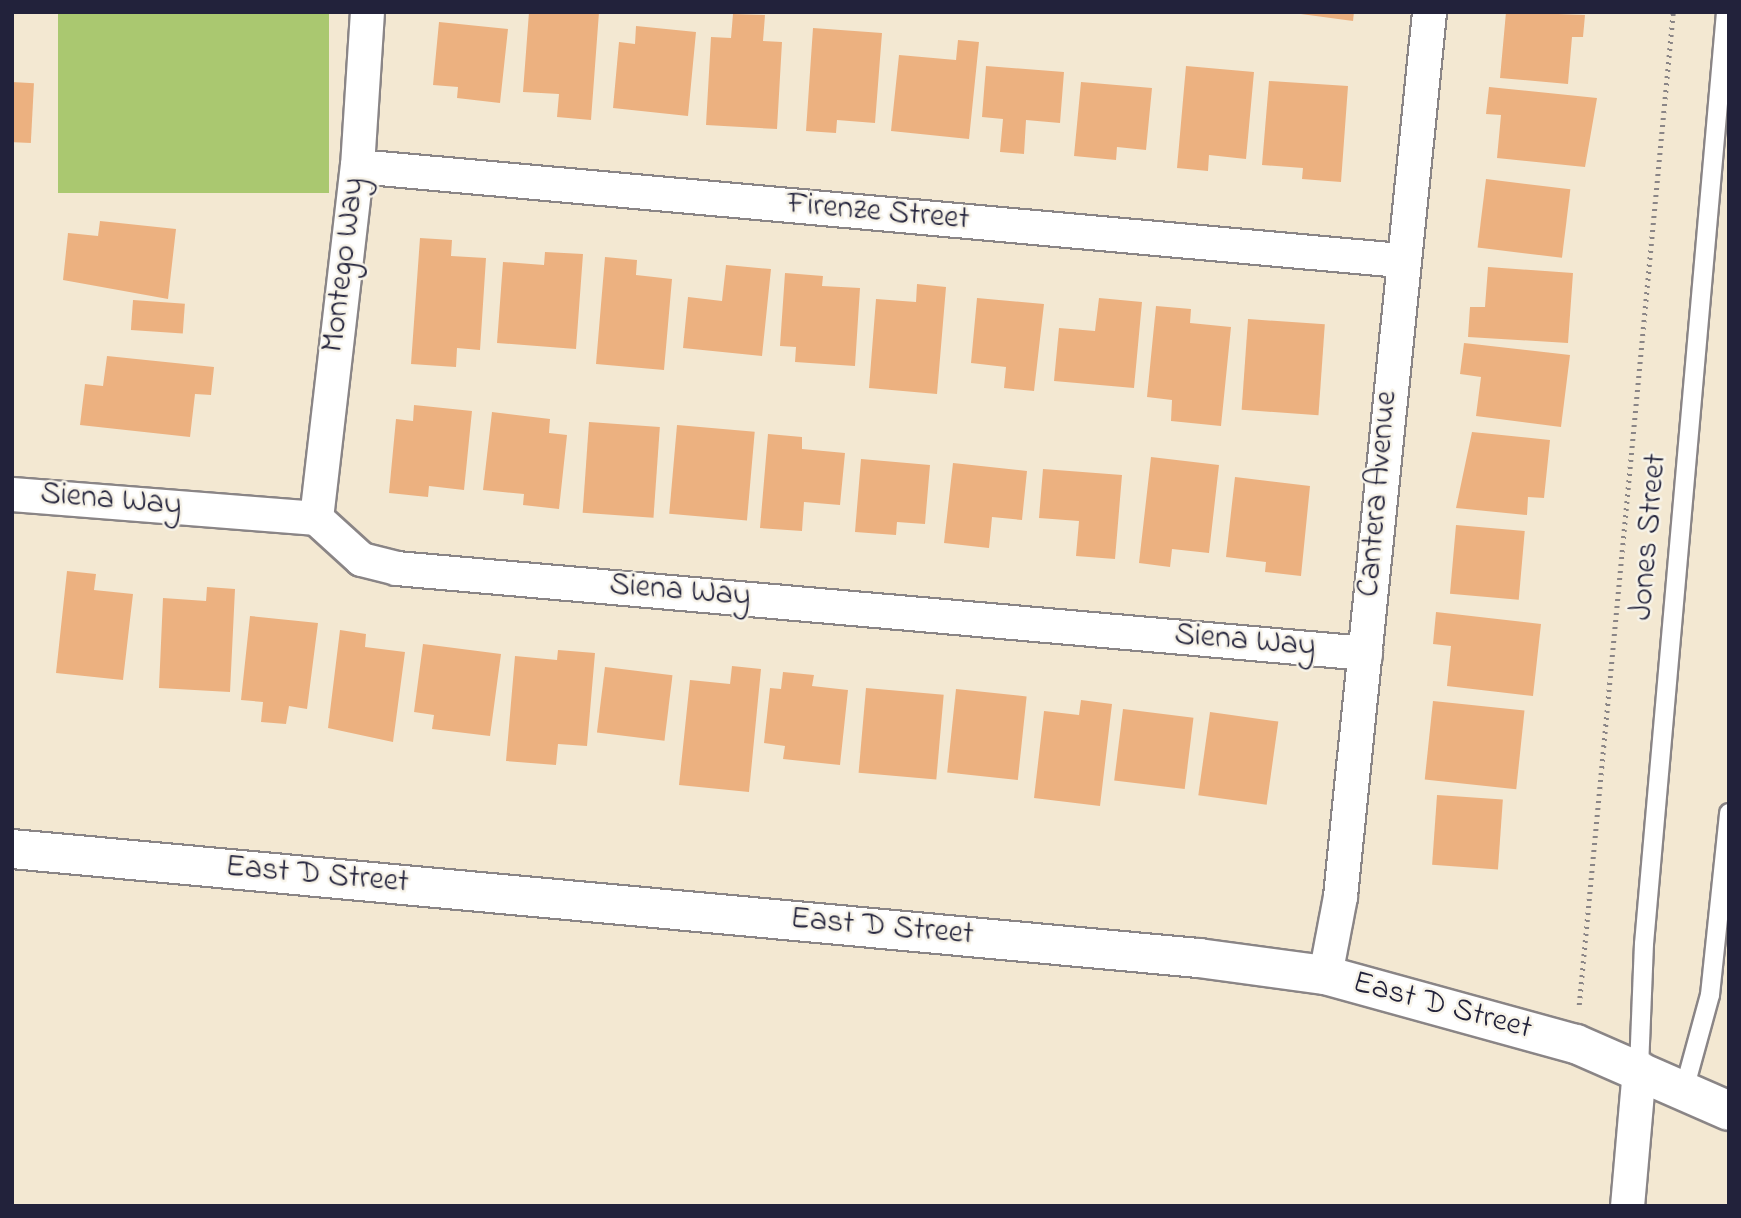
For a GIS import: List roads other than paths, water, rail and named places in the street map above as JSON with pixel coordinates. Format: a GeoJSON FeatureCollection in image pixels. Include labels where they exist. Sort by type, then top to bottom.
{"type":"FeatureCollection","features":[{"type":"Feature","properties":{"kind":"main road","name":"East D Street"},"geometry":{"type":"LineString","coordinates":[[12,849],[1186,957],[1325,975],[1576,1044],[1639,1068],[1729,1111]]}},
{"type":"Feature","properties":{"kind":"street","name":"Montego Way"},"geometry":{"type":"LineString","coordinates":[[316,518],[357,166],[367,12]]}},
{"type":"Feature","properties":{"kind":"street","name":"Cantera Avenue"},"geometry":{"type":"LineString","coordinates":[[1325,975],[1365,653],[1399,260],[1429,12]]}},
{"type":"Feature","properties":{"kind":"street","name":"Firenze Street"},"geometry":{"type":"LineString","coordinates":[[357,166],[1399,260]]}},
{"type":"Feature","properties":{"kind":"street","name":"Siena Way"},"geometry":{"type":"LineString","coordinates":[[12,494],[316,518],[361,559],[396,568],[1365,653]]}},
{"type":"Feature","properties":{"kind":"street"},"geometry":{"type":"LineString","coordinates":[[1627,1206],[1639,1068]]}},
{"type":"Feature","properties":{"kind":"lane","name":"Jones Street"},"geometry":{"type":"LineString","coordinates":[[1639,1068],[1644,944],[1726,12]]}},
{"type":"Feature","properties":{"kind":"lane"},"geometry":{"type":"LineString","coordinates":[[1684,1090],[1723,948],[1729,813]]}}]}
